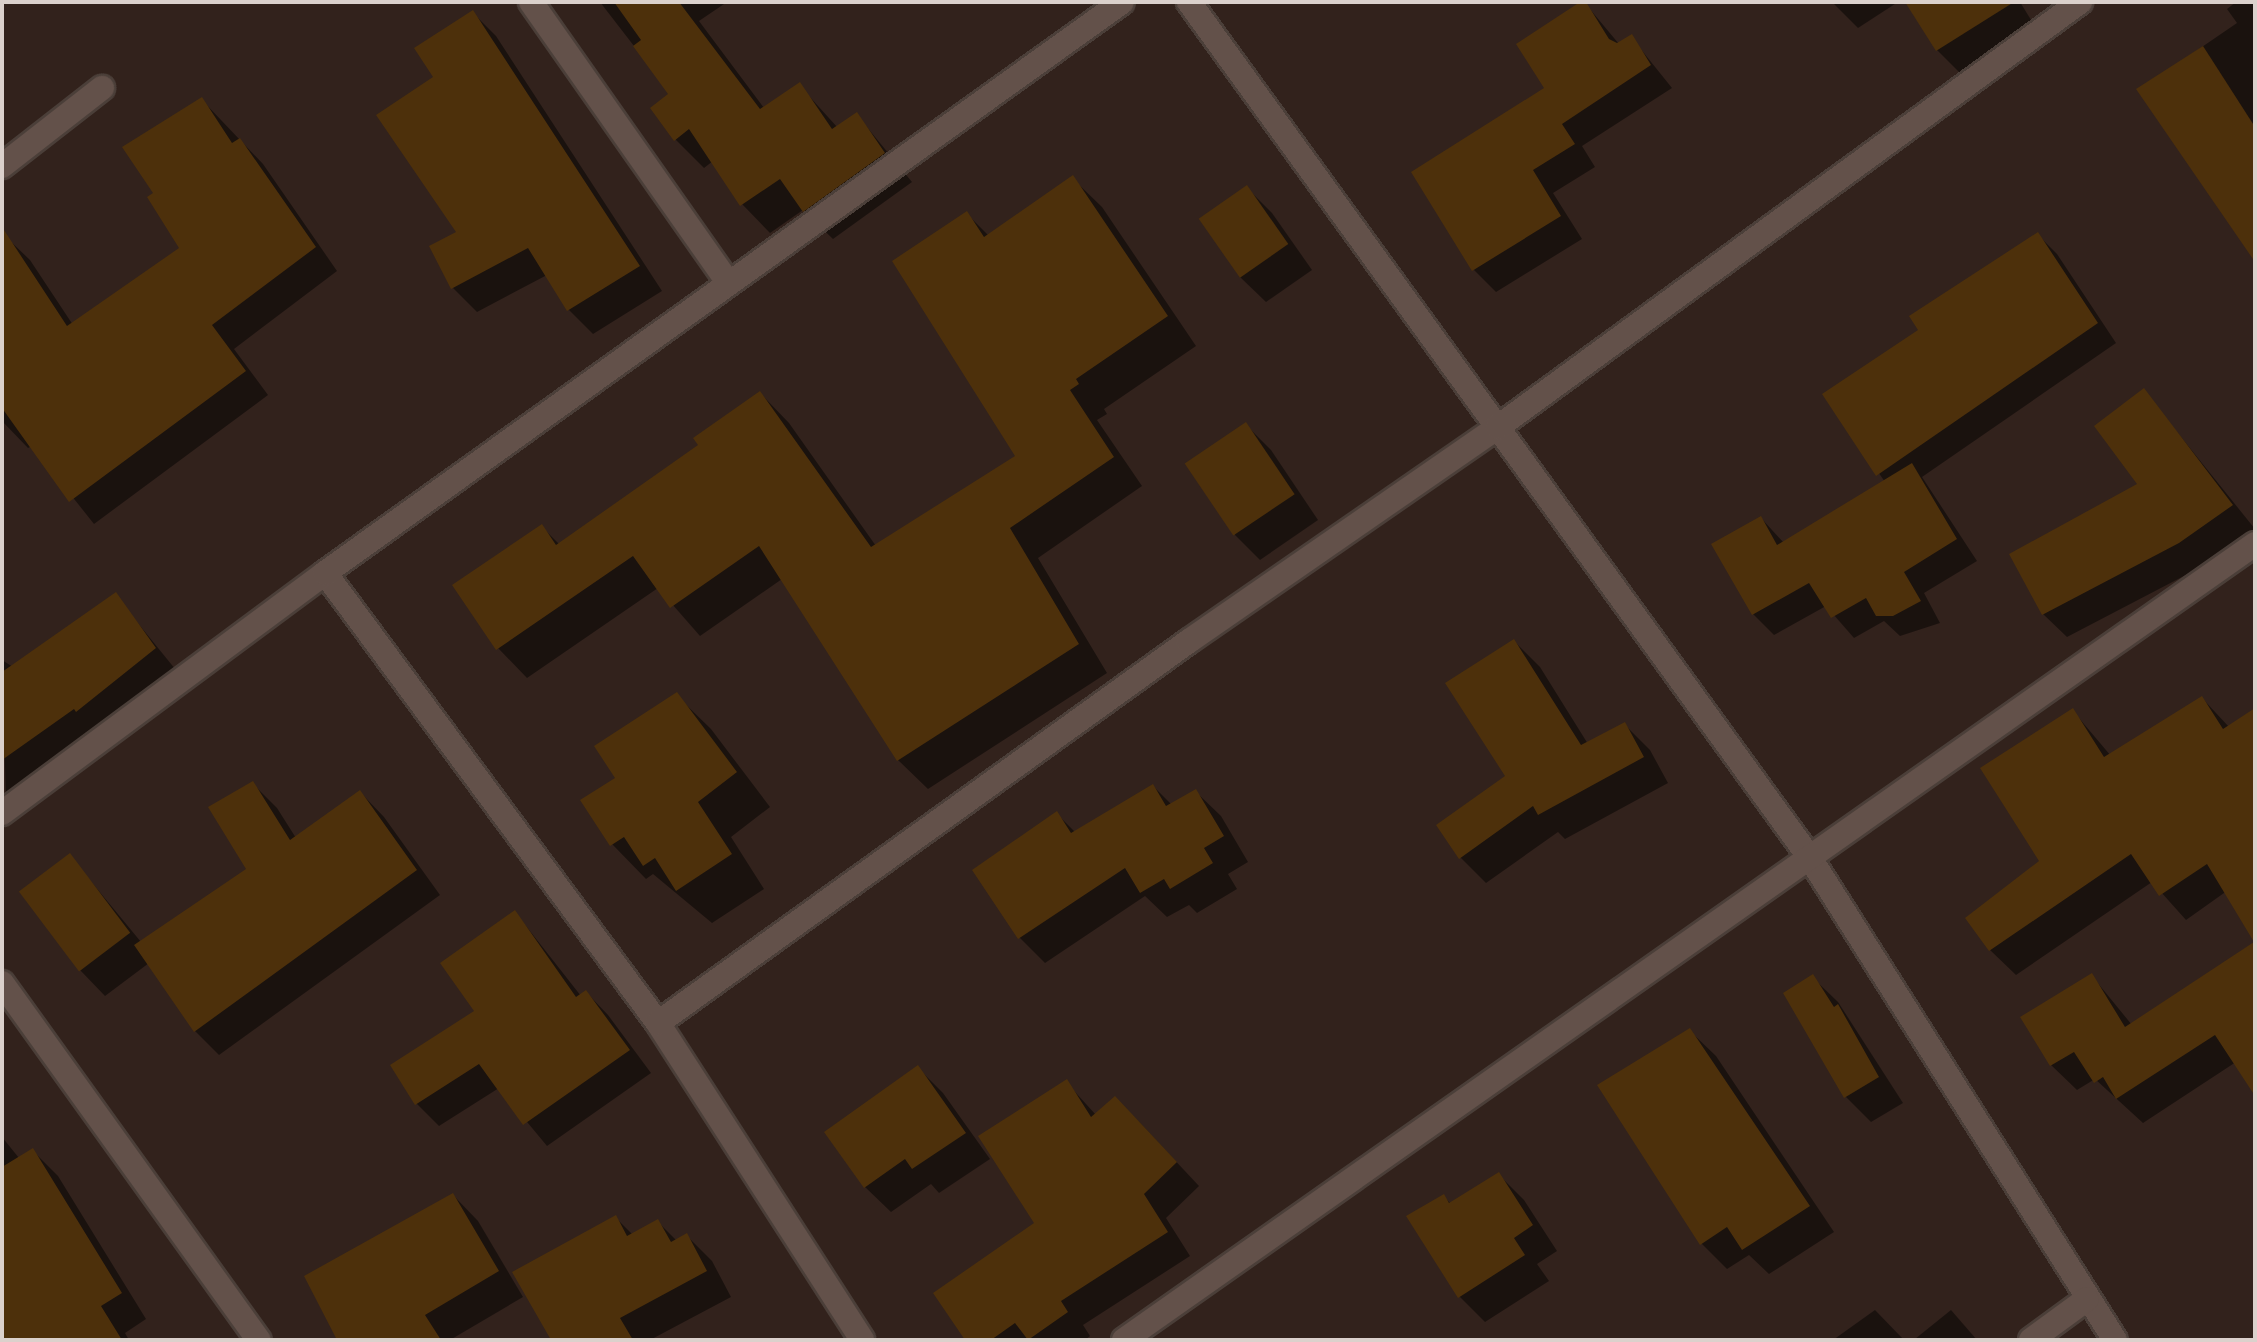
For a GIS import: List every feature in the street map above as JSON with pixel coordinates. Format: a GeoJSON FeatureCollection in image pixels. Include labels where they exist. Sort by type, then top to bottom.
{"type":"FeatureCollection","features":[{"type":"Feature","properties":{"kind":"street"},"geometry":{"type":"LineString","coordinates":[[531,2],[728,282]]}},
{"type":"Feature","properties":{"kind":"street"},"geometry":{"type":"LineString","coordinates":[[2,813],[325,573],[1122,2]]}},
{"type":"Feature","properties":{"kind":"street"},"geometry":{"type":"LineString","coordinates":[[1189,2],[1810,858],[2115,1340]]}},
{"type":"Feature","properties":{"kind":"street"},"geometry":{"type":"LineString","coordinates":[[658,1023],[1189,641],[1498,427],[2080,2]]}},
{"type":"Feature","properties":{"kind":"street"},"geometry":{"type":"LineString","coordinates":[[2,166],[102,88]]}},
{"type":"Feature","properties":{"kind":"street"},"geometry":{"type":"LineString","coordinates":[[1124,1340],[2255,544]]}},
{"type":"Feature","properties":{"kind":"street"},"geometry":{"type":"LineString","coordinates":[[325,573],[658,1023],[862,1340]]}},
{"type":"Feature","properties":{"kind":"street"},"geometry":{"type":"LineString","coordinates":[[2,983],[252,1337]]}},
{"type":"Feature","properties":{"kind":"street"},"geometry":{"type":"LineString","coordinates":[[2031,1340],[2087,1299]]}},
{"type":"Feature","properties":{"kind":"building"},"geometry":{"type":"Polygon","coordinates":[[[614,2],[679,2],[760,109],[800,82],[832,129],[857,112],[885,153],[803,212],[780,179],[740,206],[689,129],[674,141],[650,108],[668,94],[633,46],[641,40],[614,2]]]}},
{"type":"Feature","properties":{"kind":"building"},"geometry":{"type":"Polygon","coordinates":[[[1580,2],[1586,2],[1609,39],[1617,43],[1632,34],[1651,65],[1562,124],[1575,144],[1533,170],[1561,216],[1472,271],[1411,172],[1544,88],[1516,44],[1580,2]]]}},
{"type":"Feature","properties":{"kind":"building"},"geometry":{"type":"Polygon","coordinates":[[[1905,2],[2014,2],[1936,51],[1905,2]]]}},
{"type":"Feature","properties":{"kind":"building"},"geometry":{"type":"Polygon","coordinates":[[[473,10],[640,266],[567,311],[528,248],[451,289],[429,246],[456,232],[376,115],[433,77],[414,48],[473,10]]]}},
{"type":"Feature","properties":{"kind":"building"},"geometry":{"type":"Polygon","coordinates":[[[2203,46],[2255,127],[2255,262],[2136,89],[2203,46]]]}},
{"type":"Feature","properties":{"kind":"building"},"geometry":{"type":"Polygon","coordinates":[[[202,97],[232,143],[240,138],[316,247],[212,325],[246,371],[69,502],[2,408],[2,227],[67,326],[179,248],[147,197],[153,193],[122,147],[202,97]]]}},
{"type":"Feature","properties":{"kind":"building"},"geometry":{"type":"Polygon","coordinates":[[[1073,175],[1168,316],[1076,379],[1079,384],[1070,390],[1114,457],[1010,528],[1079,644],[897,761],[759,546],[670,608],[633,556],[496,650],[452,585],[542,524],[556,545],[698,445],[693,438],[760,391],[871,547],[1015,456],[892,261],[967,211],[984,237],[1073,175]]]}},
{"type":"Feature","properties":{"kind":"building"},"geometry":{"type":"Polygon","coordinates":[[[1247,185],[1288,244],[1240,278],[1199,219],[1247,185]]]}},
{"type":"Feature","properties":{"kind":"building"},"geometry":{"type":"Polygon","coordinates":[[[2038,232],[2098,323],[1876,476],[1822,394],[1918,330],[1909,316],[2038,232]]]}},
{"type":"Feature","properties":{"kind":"building"},"geometry":{"type":"Polygon","coordinates":[[[2144,388],[2233,505],[2179,543],[2042,615],[2009,554],[2137,484],[2094,426],[2144,388]]]}},
{"type":"Feature","properties":{"kind":"building"},"geometry":{"type":"Polygon","coordinates":[[[1246,422],[1295,494],[1233,536],[1185,463],[1246,422]]]}},
{"type":"Feature","properties":{"kind":"building"},"geometry":{"type":"Polygon","coordinates":[[[1912,463],[1957,539],[1904,572],[1921,601],[1893,616],[1876,616],[1866,598],[1831,618],[1809,583],[1752,615],[1711,544],[1761,516],[1777,545],[1912,463]]]}},
{"type":"Feature","properties":{"kind":"building"},"geometry":{"type":"Polygon","coordinates":[[[116,592],[156,648],[76,712],[74,709],[2,760],[2,672],[116,592]]]}},
{"type":"Feature","properties":{"kind":"building"},"geometry":{"type":"Polygon","coordinates":[[[1514,639],[1581,745],[1625,722],[1644,757],[1538,815],[1533,806],[1459,859],[1436,825],[1505,776],[1445,683],[1514,639]]]}},
{"type":"Feature","properties":{"kind":"building"},"geometry":{"type":"Polygon","coordinates":[[[677,692],[737,772],[698,802],[732,854],[676,891],[655,858],[643,866],[624,837],[610,846],[580,800],[615,778],[594,746],[677,692]]]}},
{"type":"Feature","properties":{"kind":"building"},"geometry":{"type":"Polygon","coordinates":[[[2202,696],[2223,729],[2255,708],[2255,1096],[2215,1035],[2116,1099],[2103,1077],[2094,1083],[2074,1052],[2050,1066],[2020,1017],[2092,973],[2125,1027],[2254,942],[2207,864],[2159,896],[2131,854],[1989,951],[1965,918],[2039,861],[1980,768],[2073,708],[2104,757],[2202,696]]]}},
{"type":"Feature","properties":{"kind":"building"},"geometry":{"type":"Polygon","coordinates":[[[253,781],[290,840],[360,790],[417,870],[194,1032],[134,945],[246,869],[208,807],[253,781]]]}},
{"type":"Feature","properties":{"kind":"building"},"geometry":{"type":"Polygon","coordinates":[[[1153,784],[1166,806],[1196,789],[1224,836],[1204,848],[1213,863],[1170,889],[1164,879],[1140,893],[1125,868],[1018,939],[972,870],[1057,811],[1071,833],[1153,784]]]}},
{"type":"Feature","properties":{"kind":"building"},"geometry":{"type":"Polygon","coordinates":[[[70,853],[130,933],[79,971],[19,892],[70,853]]]}},
{"type":"Feature","properties":{"kind":"building"},"geometry":{"type":"Polygon","coordinates":[[[515,910],[576,997],[586,990],[630,1050],[523,1125],[479,1064],[415,1105],[390,1065],[474,1011],[440,963],[515,910]]]}},
{"type":"Feature","properties":{"kind":"building"},"geometry":{"type":"Polygon","coordinates":[[[1813,974],[1834,1007],[1838,1004],[1879,1077],[1844,1098],[1783,993],[1813,974]]]}},
{"type":"Feature","properties":{"kind":"building"},"geometry":{"type":"Polygon","coordinates":[[[1690,1028],[1810,1206],[1742,1250],[1727,1227],[1700,1245],[1597,1085],[1690,1028]]]}},
{"type":"Feature","properties":{"kind":"building"},"geometry":{"type":"Polygon","coordinates":[[[918,1065],[966,1133],[912,1169],[905,1159],[864,1188],[824,1132],[918,1065]]]}},
{"type":"Feature","properties":{"kind":"building"},"geometry":{"type":"Polygon","coordinates":[[[1067,1079],[1091,1117],[1115,1096],[1177,1162],[1144,1194],[1168,1232],[1061,1301],[1068,1312],[1028,1340],[1015,1323],[991,1340],[965,1340],[933,1293],[1034,1223],[978,1136],[1067,1079]]]}},
{"type":"Feature","properties":{"kind":"building"},"geometry":{"type":"Polygon","coordinates":[[[33,1148],[122,1293],[101,1306],[122,1340],[2,1340],[2,1167],[33,1148]]]}},
{"type":"Feature","properties":{"kind":"building"},"geometry":{"type":"Polygon","coordinates":[[[1499,1172],[1533,1225],[1514,1238],[1525,1255],[1458,1298],[1406,1216],[1444,1194],[1449,1203],[1499,1172]]]}},
{"type":"Feature","properties":{"kind":"building"},"geometry":{"type":"Polygon","coordinates":[[[453,1193],[499,1271],[425,1315],[441,1340],[337,1340],[304,1276],[453,1193]]]}},
{"type":"Feature","properties":{"kind":"building"},"geometry":{"type":"Polygon","coordinates":[[[616,1215],[627,1236],[658,1219],[671,1242],[687,1233],[707,1271],[620,1318],[633,1340],[551,1340],[512,1272],[616,1215]]]}}]}
